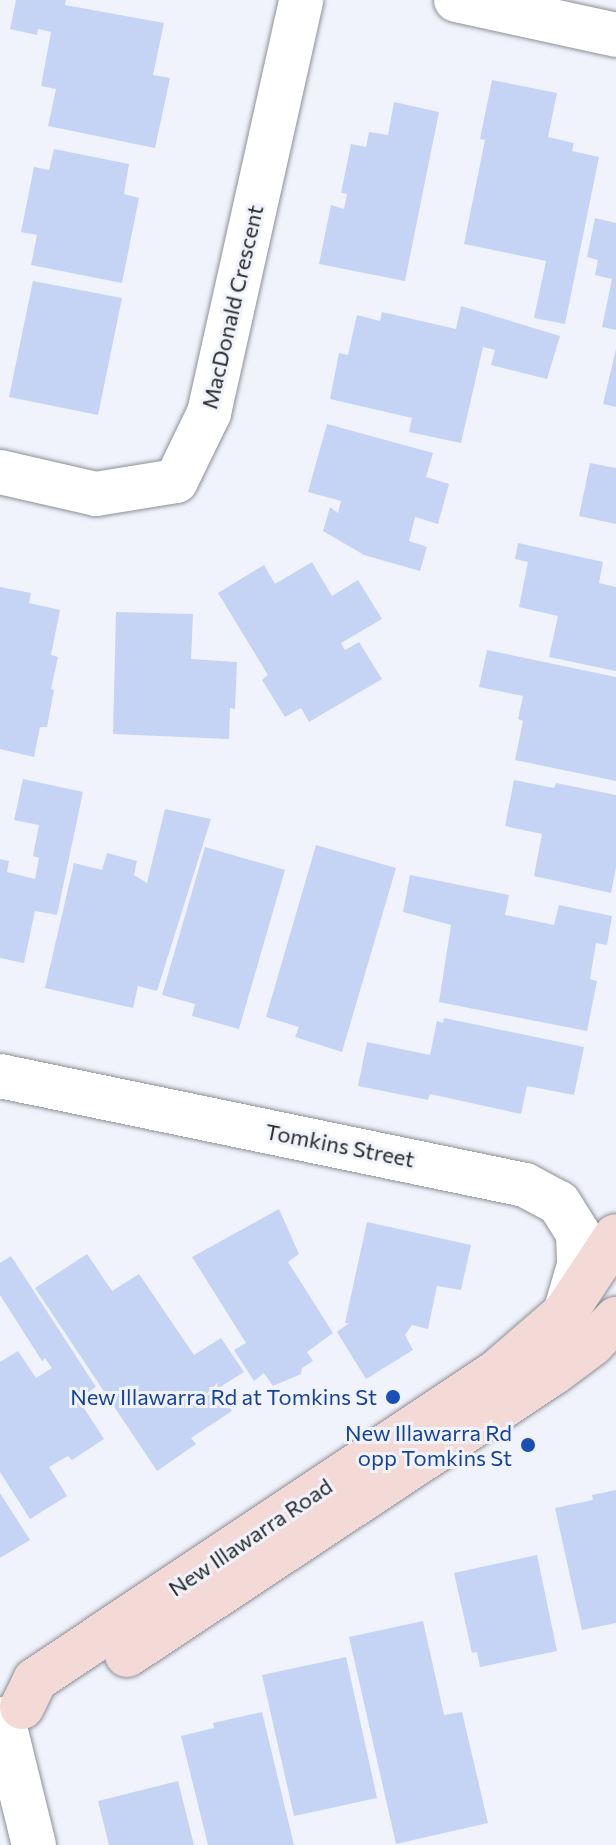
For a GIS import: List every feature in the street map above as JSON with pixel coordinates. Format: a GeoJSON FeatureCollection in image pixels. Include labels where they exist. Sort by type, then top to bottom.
{"type":"FeatureCollection","features":[{"type":"Feature","properties":{"kind":"main road","name":"New Illawarra Road"},"geometry":{"type":"LineString","coordinates":[[8,1716],[35,1680],[498,1371],[565,1313],[616,1236]]}},
{"type":"Feature","properties":{"kind":"main road","name":"New Illawarra Road"},"geometry":{"type":"LineString","coordinates":[[8,1716],[52,1705],[553,1373],[592,1344],[616,1319]]}},
{"type":"Feature","properties":{"kind":"street","name":"MacDonald Crescent"},"geometry":{"type":"LineString","coordinates":[[0,472],[96,494],[176,481],[209,413],[301,0]]}},
{"type":"Feature","properties":{"kind":"street"},"geometry":{"type":"LineString","coordinates":[[456,0],[616,35]]}},
{"type":"Feature","properties":{"kind":"street","name":"Tomkins Street"},"geometry":{"type":"LineString","coordinates":[[0,1076],[500,1178],[555,1199],[575,1224],[579,1265],[565,1313]]}},
{"type":"Feature","properties":{"kind":"street"},"geometry":{"type":"LineString","coordinates":[[8,1716],[34,1845]]}},
{"type":"Feature","properties":{"kind":"building"},"geometry":{"type":"Polygon","coordinates":[[[16,0],[66,0],[65,5],[164,23],[153,75],[170,78],[155,148],[48,126],[56,89],[41,86],[51,32],[38,29],[37,35],[10,29],[16,0]]]}},
{"type":"Feature","properties":{"kind":"building"},"geometry":{"type":"Polygon","coordinates":[[[492,80],[557,93],[548,137],[574,143],[572,151],[599,157],[565,324],[534,318],[546,261],[464,244],[485,140],[480,139],[492,80]]]}},
{"type":"Feature","properties":{"kind":"building"},"geometry":{"type":"Polygon","coordinates":[[[394,102],[439,112],[405,281],[319,264],[331,205],[344,209],[347,194],[341,193],[351,144],[366,147],[369,132],[388,135],[394,102]]]}},
{"type":"Feature","properties":{"kind":"building"},"geometry":{"type":"Polygon","coordinates":[[[54,149],[129,164],[124,194],[139,198],[122,283],[31,265],[37,235],[21,232],[34,167],[49,170],[54,149]]]}},
{"type":"Feature","properties":{"kind":"building"},"geometry":{"type":"Polygon","coordinates":[[[595,218],[616,223],[616,330],[602,327],[612,279],[595,275],[598,260],[587,257],[595,218]]]}},
{"type":"Feature","properties":{"kind":"building"},"geometry":{"type":"Polygon","coordinates":[[[33,281],[122,298],[98,415],[9,397],[33,281]]]}},
{"type":"Feature","properties":{"kind":"building"},"geometry":{"type":"Polygon","coordinates":[[[461,306],[560,336],[547,379],[491,365],[495,350],[483,347],[461,443],[409,432],[412,418],[330,399],[339,353],[348,355],[357,315],[380,321],[382,312],[456,329],[461,306]]]}},
{"type":"Feature","properties":{"kind":"building"},"geometry":{"type":"Polygon","coordinates":[[[616,349],[616,407],[603,404],[616,349]]]}},
{"type":"Feature","properties":{"kind":"building"},"geometry":{"type":"Polygon","coordinates":[[[327,424],[433,453],[426,477],[449,484],[438,524],[415,517],[409,541],[427,547],[420,571],[364,555],[323,531],[330,507],[338,513],[341,501],[308,492],[327,424]]]}},
{"type":"Feature","properties":{"kind":"building"},"geometry":{"type":"Polygon","coordinates":[[[590,463],[616,468],[616,524],[579,516],[590,463]]]}},
{"type":"Feature","properties":{"kind":"building"},"geometry":{"type":"Polygon","coordinates":[[[518,543],[603,562],[599,583],[616,587],[616,671],[549,657],[558,616],[519,607],[528,562],[515,559],[518,543]]]}},
{"type":"Feature","properties":{"kind":"building"},"geometry":{"type":"Polygon","coordinates":[[[312,562],[332,596],[358,580],[382,619],[341,643],[345,650],[359,642],[382,679],[309,722],[301,708],[285,717],[262,680],[268,675],[218,593],[264,565],[275,584],[312,562]]]}},
{"type":"Feature","properties":{"kind":"building"},"geometry":{"type":"Polygon","coordinates":[[[0,587],[31,593],[29,603],[60,610],[51,655],[58,657],[51,689],[54,690],[47,727],[40,727],[34,757],[0,749],[0,587]]]}},
{"type":"Feature","properties":{"kind":"building"},"geometry":{"type":"Polygon","coordinates":[[[116,612],[193,614],[191,659],[237,662],[235,709],[230,708],[229,739],[113,734],[116,612]]]}},
{"type":"Feature","properties":{"kind":"building"},"geometry":{"type":"Polygon","coordinates":[[[487,650],[616,677],[616,781],[515,760],[523,721],[518,719],[523,696],[479,687],[487,650]]]}},
{"type":"Feature","properties":{"kind":"building"},"geometry":{"type":"Polygon","coordinates":[[[23,779],[83,792],[57,915],[35,911],[24,963],[0,958],[0,859],[9,861],[7,872],[35,879],[39,858],[33,856],[39,825],[14,820],[23,779]]]}},
{"type":"Feature","properties":{"kind":"building"},"geometry":{"type":"Polygon","coordinates":[[[514,780],[554,788],[556,783],[616,795],[616,867],[611,893],[534,876],[542,834],[505,826],[514,780]]]}},
{"type":"Feature","properties":{"kind":"building"},"geometry":{"type":"Polygon","coordinates":[[[165,809],[211,819],[157,991],[138,986],[133,1008],[45,988],[74,863],[102,870],[107,853],[137,861],[134,875],[147,883],[165,809]]]}},
{"type":"Feature","properties":{"kind":"building"},"geometry":{"type":"Polygon","coordinates":[[[316,845],[396,868],[342,1052],[295,1037],[299,1027],[266,1017],[316,845]]]}},
{"type":"Feature","properties":{"kind":"building"},"geometry":{"type":"Polygon","coordinates":[[[205,847],[285,870],[239,1029],[192,1016],[195,1004],[162,995],[205,847]]]}},
{"type":"Feature","properties":{"kind":"building"},"geometry":{"type":"Polygon","coordinates":[[[410,875],[509,895],[505,915],[554,925],[559,905],[612,916],[607,945],[596,943],[590,979],[597,981],[587,1031],[439,1002],[451,925],[403,912],[410,875]]]}},
{"type":"Feature","properties":{"kind":"building"},"geometry":{"type":"Polygon","coordinates":[[[444,1018],[584,1047],[574,1095],[527,1086],[521,1114],[430,1094],[428,1100],[358,1086],[367,1042],[430,1055],[437,1021],[443,1023],[444,1018]]]}},
{"type":"Feature","properties":{"kind":"building"},"geometry":{"type":"Polygon","coordinates":[[[279,1209],[299,1254],[288,1262],[333,1333],[307,1352],[313,1361],[302,1368],[301,1374],[273,1386],[264,1373],[254,1381],[234,1350],[246,1343],[192,1257],[279,1209]]]}},
{"type":"Feature","properties":{"kind":"building"},"geometry":{"type":"Polygon","coordinates":[[[367,1222],[471,1245],[461,1290],[437,1286],[428,1329],[412,1325],[405,1335],[413,1350],[366,1379],[337,1332],[349,1323],[345,1323],[367,1222]]]}},
{"type":"Feature","properties":{"kind":"building"},"geometry":{"type":"Polygon","coordinates":[[[87,1254],[112,1291],[139,1274],[194,1355],[221,1338],[244,1372],[217,1389],[232,1411],[191,1438],[196,1444],[157,1471],[35,1288],[87,1254]]]}},
{"type":"Feature","properties":{"kind":"building"},"geometry":{"type":"Polygon","coordinates":[[[11,1256],[96,1387],[78,1399],[104,1439],[72,1460],[68,1456],[49,1467],[67,1496],[30,1519],[0,1472],[0,1362],[18,1351],[36,1378],[52,1368],[45,1358],[42,1361],[0,1295],[0,1263],[11,1256]]]}},
{"type":"Feature","properties":{"kind":"building"},"geometry":{"type":"Polygon","coordinates":[[[616,1490],[616,1623],[582,1630],[555,1508],[593,1500],[592,1495],[616,1490]]]}},
{"type":"Feature","properties":{"kind":"building"},"geometry":{"type":"Polygon","coordinates":[[[0,1493],[30,1540],[0,1558],[0,1493]]]}},
{"type":"Feature","properties":{"kind":"building"},"geometry":{"type":"Polygon","coordinates":[[[537,1555],[557,1651],[480,1667],[477,1652],[472,1653],[454,1573],[537,1555]]]}},
{"type":"Feature","properties":{"kind":"building"},"geometry":{"type":"Polygon","coordinates":[[[423,1621],[444,1715],[462,1712],[488,1823],[396,1844],[349,1637],[423,1621]]]}},
{"type":"Feature","properties":{"kind":"building"},"geometry":{"type":"Polygon","coordinates":[[[346,1657],[377,1798],[294,1816],[262,1675],[346,1657]]]}},
{"type":"Feature","properties":{"kind":"building"},"geometry":{"type":"Polygon","coordinates":[[[262,1712],[294,1845],[208,1845],[181,1736],[214,1728],[213,1723],[262,1712]]]}},
{"type":"Feature","properties":{"kind":"building"},"geometry":{"type":"Polygon","coordinates":[[[178,1781],[194,1845],[109,1845],[98,1801],[178,1781]]]}},
{"type":"Feature","properties":{"kind":"place","name":"New Illawarra Rd at Tomkins St"},"geometry":{"type":"Point","coordinates":[393,1397]}},
{"type":"Feature","properties":{"kind":"place","name":"New Illawarra Rd opp Tomkins St"},"geometry":{"type":"Point","coordinates":[528,1445]}}]}
